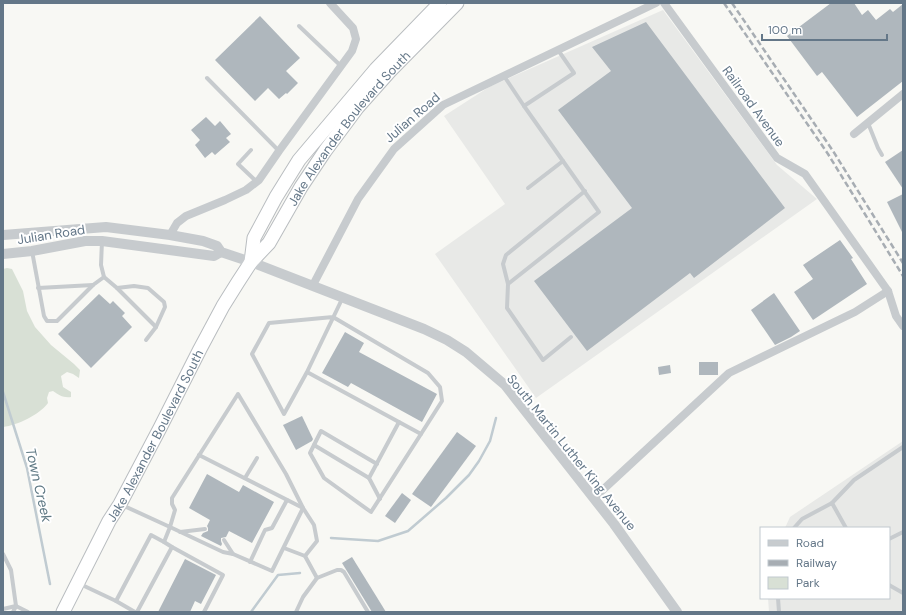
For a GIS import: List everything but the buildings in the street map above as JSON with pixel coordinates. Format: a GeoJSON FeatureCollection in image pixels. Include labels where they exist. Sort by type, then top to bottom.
{"type":"FeatureCollection","features":[{"type":"Feature","properties":{"kind":"highway","name":"Jake Alexander Boulevard South"},"geometry":{"type":"LineString","coordinates":[[251,262],[254,238],[276,197],[299,160],[376,69],[440,3]]}},
{"type":"Feature","properties":{"kind":"highway","name":"Jake Alexander Boulevard South"},"geometry":{"type":"LineString","coordinates":[[63,612],[77,582],[109,521],[120,504],[223,306],[251,262],[269,243],[301,187],[325,151],[357,108],[390,71],[457,3]]}},
{"type":"Feature","properties":{"kind":"street"},"geometry":{"type":"LineString","coordinates":[[170,235],[177,223],[186,216],[246,190],[257,182],[352,51],[356,39],[353,28],[330,3]]}},
{"type":"Feature","properties":{"kind":"street","name":"Julian Road"},"geometry":{"type":"LineString","coordinates":[[3,235],[106,227],[170,235],[203,241],[217,246],[221,252],[313,285],[358,199],[394,149],[443,105],[656,3]]}},
{"type":"Feature","properties":{"kind":"street","name":"Railroad Avenue"},"geometry":{"type":"LineString","coordinates":[[664,3],[777,158],[805,174],[888,291],[896,316],[903,326]]}},
{"type":"Feature","properties":{"kind":"street"},"geometry":{"type":"LineString","coordinates":[[854,134],[903,94]]}},
{"type":"Feature","properties":{"kind":"street","name":"Julian Road"},"geometry":{"type":"LineString","coordinates":[[3,254],[32,251],[85,241],[102,241],[214,256],[221,252]]}},
{"type":"Feature","properties":{"kind":"street","name":"South Martin Luther King Avenue"},"geometry":{"type":"LineString","coordinates":[[313,285],[424,329],[447,340],[466,352],[505,385],[594,498],[674,610]]}},
{"type":"Feature","properties":{"kind":"street"},"geometry":{"type":"LineString","coordinates":[[594,498],[729,373],[855,312],[888,291]]}},
{"type":"Feature","properties":{"kind":"lane"},"geometry":{"type":"LineString","coordinates":[[299,26],[341,66]]}},
{"type":"Feature","properties":{"kind":"lane"},"geometry":{"type":"LineString","coordinates":[[524,106],[574,73],[558,50]]}},
{"type":"Feature","properties":{"kind":"lane"},"geometry":{"type":"LineString","coordinates":[[504,76],[599,212],[508,284]]}},
{"type":"Feature","properties":{"kind":"lane"},"geometry":{"type":"LineString","coordinates":[[207,78],[279,151]]}},
{"type":"Feature","properties":{"kind":"lane"},"geometry":{"type":"LineString","coordinates":[[868,122],[882,155]]}},
{"type":"Feature","properties":{"kind":"lane"},"geometry":{"type":"LineString","coordinates":[[251,150],[238,164],[257,182]]}},
{"type":"Feature","properties":{"kind":"lane"},"geometry":{"type":"LineString","coordinates":[[528,188],[563,161]]}},
{"type":"Feature","properties":{"kind":"lane"},"geometry":{"type":"LineString","coordinates":[[571,337],[543,360],[507,308],[508,284],[503,264],[506,255],[584,192]]}},
{"type":"Feature","properties":{"kind":"lane"},"geometry":{"type":"LineString","coordinates":[[102,241],[101,265],[104,276],[156,327]]}},
{"type":"Feature","properties":{"kind":"lane"},"geometry":{"type":"LineString","coordinates":[[32,251],[38,288],[44,316],[47,321],[57,321],[104,276]]}},
{"type":"Feature","properties":{"kind":"lane"},"geometry":{"type":"LineString","coordinates":[[38,288],[93,285]]}},
{"type":"Feature","properties":{"kind":"lane"},"geometry":{"type":"LineString","coordinates":[[117,288],[134,286],[148,288],[164,302],[165,307],[156,327],[146,340]]}},
{"type":"Feature","properties":{"kind":"lane"},"geometry":{"type":"LineString","coordinates":[[343,297],[333,317],[307,372],[284,414],[252,354],[269,323],[333,317],[428,373],[440,387],[442,401],[371,512],[324,478],[310,453],[321,431],[377,464]]}},
{"type":"Feature","properties":{"kind":"lane"},"geometry":{"type":"LineString","coordinates":[[307,372],[421,434]]}},
{"type":"Feature","properties":{"kind":"lane"},"geometry":{"type":"LineString","coordinates":[[164,542],[175,510],[172,504],[172,498],[238,394],[286,474],[303,508],[314,525],[316,541],[305,556]]}},
{"type":"Feature","properties":{"kind":"lane"},"geometry":{"type":"LineString","coordinates":[[369,478],[399,422]]}},
{"type":"Feature","properties":{"kind":"lane"},"geometry":{"type":"LineString","coordinates":[[314,445],[369,478],[380,499]]}},
{"type":"Feature","properties":{"kind":"lane"},"geometry":{"type":"LineString","coordinates":[[795,527],[802,519],[832,503],[854,480],[903,447]]}},
{"type":"Feature","properties":{"kind":"lane"},"geometry":{"type":"LineString","coordinates":[[200,455],[303,508]]}},
{"type":"Feature","properties":{"kind":"lane"},"geometry":{"type":"LineString","coordinates":[[245,478],[257,458]]}},
{"type":"Feature","properties":{"kind":"lane"},"geometry":{"type":"LineString","coordinates":[[250,562],[265,530],[272,528],[287,500]]}},
{"type":"Feature","properties":{"kind":"lane"},"geometry":{"type":"LineString","coordinates":[[832,503],[845,527]]}},
{"type":"Feature","properties":{"kind":"lane"},"geometry":{"type":"LineString","coordinates":[[120,504],[223,552],[232,554],[272,571],[303,508]]}},
{"type":"Feature","properties":{"kind":"lane"},"geometry":{"type":"LineString","coordinates":[[180,532],[205,529]]}},
{"type":"Feature","properties":{"kind":"lane"},"geometry":{"type":"LineString","coordinates":[[890,538],[903,532]]}},
{"type":"Feature","properties":{"kind":"lane"},"geometry":{"type":"LineString","coordinates":[[116,601],[151,535],[223,574],[204,612]]}},
{"type":"Feature","properties":{"kind":"lane"},"geometry":{"type":"LineString","coordinates":[[224,540],[232,554]]}},
{"type":"Feature","properties":{"kind":"lane"},"geometry":{"type":"LineString","coordinates":[[77,582],[136,612],[172,547]]}},
{"type":"Feature","properties":{"kind":"lane"},"geometry":{"type":"LineString","coordinates":[[284,548],[305,556],[317,578]]}},
{"type":"Feature","properties":{"kind":"lane"},"geometry":{"type":"LineString","coordinates":[[3,554],[11,570],[16,606],[14,612]]}},
{"type":"Feature","properties":{"kind":"lane"},"geometry":{"type":"LineString","coordinates":[[296,612],[303,597],[317,578],[337,570],[344,572],[368,612]]}},
{"type":"Feature","properties":{"kind":"lane"},"geometry":{"type":"LineString","coordinates":[[890,586],[903,593]]}},
{"type":"Feature","properties":{"kind":"lane"},"geometry":{"type":"LineString","coordinates":[[778,599],[779,612]]}},
{"type":"Feature","properties":{"kind":"lane"},"geometry":{"type":"LineString","coordinates":[[3,609],[16,606],[28,612]]}},
{"type":"Feature","properties":{"kind":"shaded area"},"geometry":{"type":"Polygon","coordinates":[[[663,10],[777,165],[817,199],[536,398],[435,254],[505,204],[444,116],[489,87],[663,10]]]}},
{"type":"Feature","properties":{"kind":"shaded area"},"geometry":{"type":"Polygon","coordinates":[[[903,441],[903,612],[769,612],[768,599],[890,599],[890,527],[785,527],[790,517],[903,441]]]}},
{"type":"Feature","properties":{"kind":"green space"},"geometry":{"type":"Polygon","coordinates":[[[3,269],[12,269],[23,291],[27,311],[35,327],[51,345],[80,370],[79,378],[67,372],[61,376],[63,387],[71,392],[71,397],[63,397],[53,391],[49,392],[47,398],[48,403],[39,412],[21,422],[3,427],[3,269]]]}},
{"type":"Feature","properties":{"kind":"waterway","name":"Town Creek"},"geometry":{"type":"LineString","coordinates":[[3,392],[27,468],[50,584]]}},
{"type":"Feature","properties":{"kind":"waterway"},"geometry":{"type":"LineString","coordinates":[[331,538],[378,541],[408,531],[446,498],[469,475],[490,441],[496,418]]}},
{"type":"Feature","properties":{"kind":"waterway"},"geometry":{"type":"LineString","coordinates":[[251,612],[278,575],[300,573]]}},
{"type":"Feature","properties":{"kind":"railway"},"geometry":{"type":"LineString","coordinates":[[724,3],[828,154],[903,276]]}},
{"type":"Feature","properties":{"kind":"railway"},"geometry":{"type":"LineString","coordinates":[[732,3],[833,151],[903,263]]}}]}
